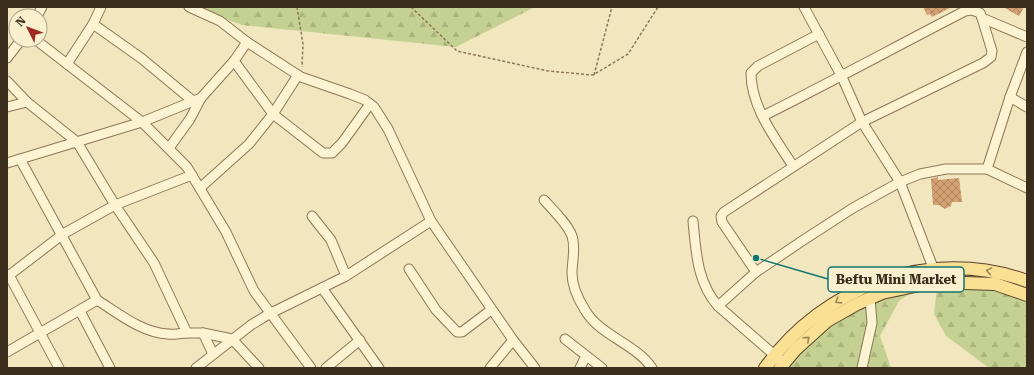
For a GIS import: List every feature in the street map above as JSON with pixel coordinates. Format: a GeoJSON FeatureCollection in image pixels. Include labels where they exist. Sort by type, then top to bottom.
{"type":"FeatureCollection","features":[{"type":"Feature","properties":{"kind":"main road"},"geometry":{"type":"LineString","coordinates":[[765,368],[774,355],[813,318],[851,293],[889,277],[934,270],[974,269],[1027,281]]}},
{"type":"Feature","properties":{"kind":"main road"},"geometry":{"type":"LineString","coordinates":[[782,366],[796,349],[827,321],[870,298],[901,288],[934,282],[995,284],[1027,295]]}},
{"type":"Feature","properties":{"kind":"street"},"geometry":{"type":"LineString","coordinates":[[67,64],[93,24],[101,7]]}},
{"type":"Feature","properties":{"kind":"street"},"geometry":{"type":"LineString","coordinates":[[189,7],[220,21],[247,42],[300,76],[350,94],[370,104],[388,129],[431,221],[491,310],[535,368]]}},
{"type":"Feature","properties":{"kind":"street"},"geometry":{"type":"LineString","coordinates":[[804,7],[842,77],[862,122],[900,182],[934,270],[934,282]]}},
{"type":"Feature","properties":{"kind":"street"},"geometry":{"type":"LineString","coordinates":[[763,116],[842,77],[888,50],[965,11],[972,10],[982,13],[1027,37]]}},
{"type":"Feature","properties":{"kind":"street"},"geometry":{"type":"LineString","coordinates":[[756,272],[722,222],[721,216],[724,212],[862,122],[973,69],[991,57],[992,51],[982,13]]}},
{"type":"Feature","properties":{"kind":"street"},"geometry":{"type":"LineString","coordinates":[[93,24],[197,100]]}},
{"type":"Feature","properties":{"kind":"street"},"geometry":{"type":"LineString","coordinates":[[793,166],[767,126],[751,86],[751,73],[758,66],[819,34]]}},
{"type":"Feature","properties":{"kind":"street"},"geometry":{"type":"LineString","coordinates":[[169,148],[190,119],[197,100],[234,60],[247,42]]}},
{"type":"Feature","properties":{"kind":"street"},"geometry":{"type":"LineString","coordinates":[[7,58],[15,48]]}},
{"type":"Feature","properties":{"kind":"street"},"geometry":{"type":"LineString","coordinates":[[46,48],[142,122],[187,167],[226,232],[254,291],[269,314],[311,368]]}},
{"type":"Feature","properties":{"kind":"street"},"geometry":{"type":"LineString","coordinates":[[987,169],[1010,97],[1027,52]]}},
{"type":"Feature","properties":{"kind":"street"},"geometry":{"type":"LineString","coordinates":[[234,60],[273,114],[324,153],[332,153],[342,143],[370,104]]}},
{"type":"Feature","properties":{"kind":"street"},"geometry":{"type":"LineString","coordinates":[[200,188],[249,144],[300,76]]}},
{"type":"Feature","properties":{"kind":"street"},"geometry":{"type":"LineString","coordinates":[[7,81],[27,102],[77,142],[115,205],[154,262],[186,332]]}},
{"type":"Feature","properties":{"kind":"street"},"geometry":{"type":"LineString","coordinates":[[1010,97],[1027,108]]}},
{"type":"Feature","properties":{"kind":"street"},"geometry":{"type":"LineString","coordinates":[[7,163],[142,122],[197,100]]}},
{"type":"Feature","properties":{"kind":"street"},"geometry":{"type":"LineString","coordinates":[[7,106],[27,102]]}},
{"type":"Feature","properties":{"kind":"street"},"geometry":{"type":"LineString","coordinates":[[20,159],[63,234],[97,300],[139,325],[158,333],[203,333],[232,339],[253,366]]}},
{"type":"Feature","properties":{"kind":"street"},"geometry":{"type":"LineString","coordinates":[[718,306],[756,272],[853,208],[900,182],[920,174],[946,169],[987,169],[1016,181],[1027,188]]}},
{"type":"Feature","properties":{"kind":"street"},"geometry":{"type":"LineString","coordinates":[[59,368],[42,333],[8,276],[63,234],[115,205],[192,175]]}},
{"type":"Feature","properties":{"kind":"street"},"geometry":{"type":"LineString","coordinates":[[1016,181],[1027,177]]}},
{"type":"Feature","properties":{"kind":"street"},"geometry":{"type":"LineString","coordinates":[[544,200],[572,236],[574,253],[572,273],[573,284],[586,312],[594,322],[633,350],[648,362],[652,368]]}},
{"type":"Feature","properties":{"kind":"street"},"geometry":{"type":"LineString","coordinates":[[312,216],[331,240],[346,276]]}},
{"type":"Feature","properties":{"kind":"street"},"geometry":{"type":"LineString","coordinates":[[196,368],[232,339],[269,314],[346,276],[431,221]]}},
{"type":"Feature","properties":{"kind":"street"},"geometry":{"type":"LineString","coordinates":[[693,221],[696,253],[703,284],[709,296],[718,306],[774,355],[782,366]]}},
{"type":"Feature","properties":{"kind":"street"},"geometry":{"type":"LineString","coordinates":[[409,269],[436,310],[457,332],[462,332],[491,310]]}},
{"type":"Feature","properties":{"kind":"street"},"geometry":{"type":"LineString","coordinates":[[322,288],[379,368]]}},
{"type":"Feature","properties":{"kind":"street"},"geometry":{"type":"LineString","coordinates":[[862,368],[872,323],[870,298]]}},
{"type":"Feature","properties":{"kind":"street"},"geometry":{"type":"LineString","coordinates":[[7,352],[97,300]]}},
{"type":"Feature","properties":{"kind":"street"},"geometry":{"type":"LineString","coordinates":[[80,311],[110,368]]}},
{"type":"Feature","properties":{"kind":"street"},"geometry":{"type":"LineString","coordinates":[[203,333],[213,354]]}},
{"type":"Feature","properties":{"kind":"street"},"geometry":{"type":"LineString","coordinates":[[566,339],[602,368]]}},
{"type":"Feature","properties":{"kind":"street"},"geometry":{"type":"LineString","coordinates":[[326,368],[360,340]]}},
{"type":"Feature","properties":{"kind":"street"},"geometry":{"type":"LineString","coordinates":[[490,368],[513,340]]}},
{"type":"Feature","properties":{"kind":"street"},"geometry":{"type":"LineString","coordinates":[[580,368],[586,356]]}},
{"type":"Feature","properties":{"kind":"path"},"geometry":{"type":"LineString","coordinates":[[297,7],[303,44],[300,76]]}},
{"type":"Feature","properties":{"kind":"path"},"geometry":{"type":"LineString","coordinates":[[411,7],[457,51],[548,72],[593,75],[628,54],[658,7]]}},
{"type":"Feature","properties":{"kind":"path"},"geometry":{"type":"LineString","coordinates":[[593,75],[612,7]]}},
{"type":"Feature","properties":{"kind":"green space"},"geometry":{"type":"Polygon","coordinates":[[[194,7],[535,7],[456,47],[242,25],[194,7]]]}},
{"type":"Feature","properties":{"kind":"green space"},"geometry":{"type":"Polygon","coordinates":[[[973,270],[1027,299],[1027,368],[989,368],[946,336],[934,314],[938,278],[973,270]]]}},
{"type":"Feature","properties":{"kind":"green space"},"geometry":{"type":"Polygon","coordinates":[[[921,286],[899,301],[880,336],[891,368],[788,368],[797,356],[832,321],[882,295],[921,286]]]}},
{"type":"Feature","properties":{"kind":"building"},"geometry":{"type":"Polygon","coordinates":[[[923,7],[952,7],[932,17],[930,14],[927,15],[923,7]]]}},
{"type":"Feature","properties":{"kind":"building"},"geometry":{"type":"Polygon","coordinates":[[[1003,7],[1024,7],[1019,16],[1003,7]]]}},
{"type":"Feature","properties":{"kind":"building"},"geometry":{"type":"Polygon","coordinates":[[[938,177],[938,180],[959,178],[962,202],[952,202],[951,206],[945,209],[939,205],[933,205],[931,179],[938,177]]]}},
{"type":"Feature","properties":{"kind":"place","name":"Beftu Mini Market"},"geometry":{"type":"Point","coordinates":[756,258]}}]}
